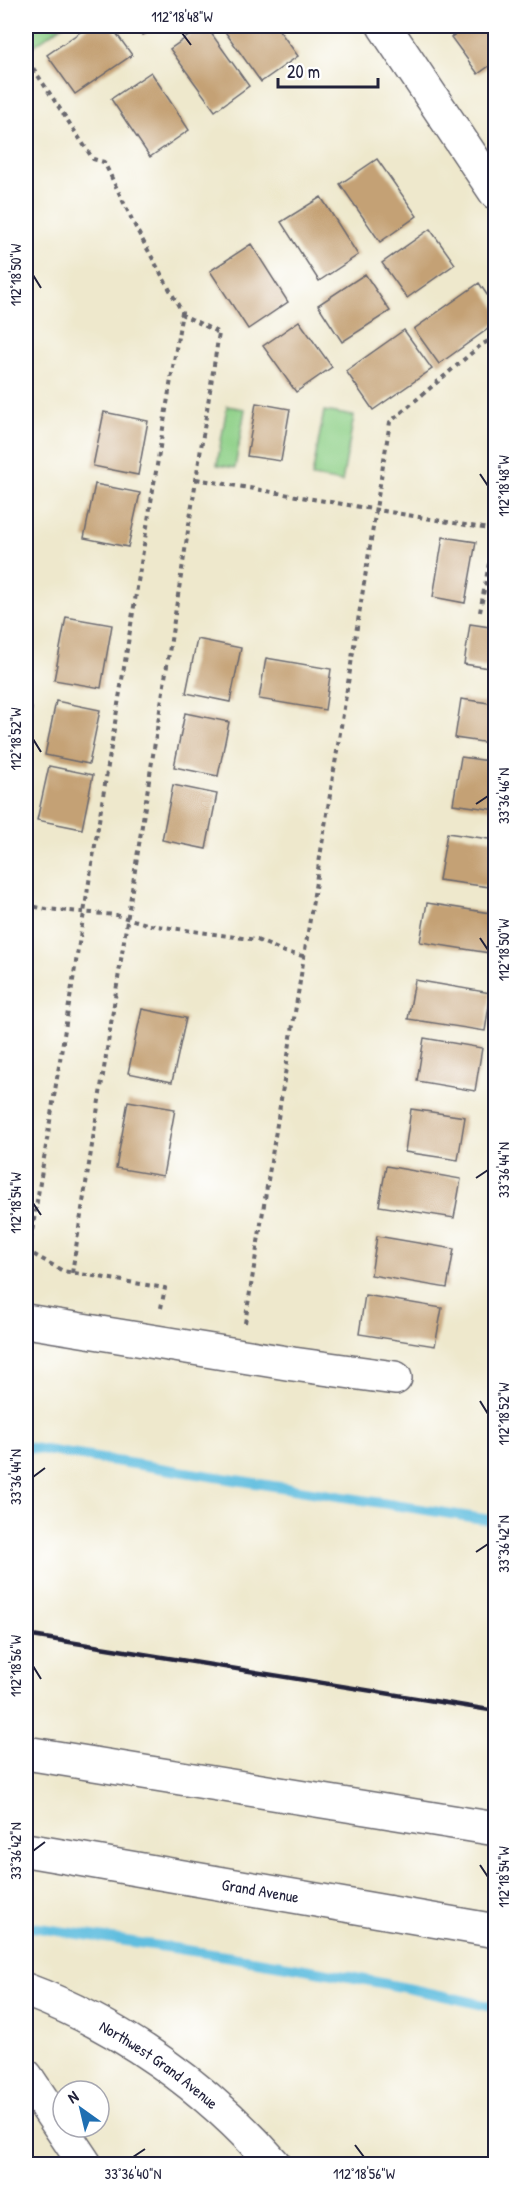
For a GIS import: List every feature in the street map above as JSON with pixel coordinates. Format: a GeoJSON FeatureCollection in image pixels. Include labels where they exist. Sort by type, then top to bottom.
{"type":"FeatureCollection","features":[{"type":"Feature","properties":{"kind":"main road"},"geometry":{"type":"LineString","coordinates":[[384,26],[495,193]]}},
{"type":"Feature","properties":{"kind":"main road"},"geometry":{"type":"LineString","coordinates":[[26,1321],[282,1363],[395,1378]]}},
{"type":"Feature","properties":{"kind":"main road"},"geometry":{"type":"LineString","coordinates":[[26,1753],[495,1829]]}},
{"type":"Feature","properties":{"kind":"main road","name":"Grand Avenue"},"geometry":{"type":"LineString","coordinates":[[26,1850],[495,1931]]}},
{"type":"Feature","properties":{"kind":"main road","name":"Northwest Grand Avenue"},"geometry":{"type":"LineString","coordinates":[[26,1990],[95,2022],[155,2058],[208,2100],[274,2164]]}},
{"type":"Feature","properties":{"kind":"main road"},"geometry":{"type":"LineString","coordinates":[[26,2076],[85,2164]]}},
{"type":"Feature","properties":{"kind":"path"},"geometry":{"type":"LineString","coordinates":[[26,65],[31,65],[93,159],[104,162],[138,232],[182,312],[27,1250],[56,1268],[72,1273],[165,1288],[160,1308],[164,1312]]}},
{"type":"Feature","properties":{"kind":"path"},"geometry":{"type":"LineString","coordinates":[[72,1273],[219,333],[181,314]]}},
{"type":"Feature","properties":{"kind":"path"},"geometry":{"type":"LineString","coordinates":[[239,1326],[245,1323],[390,422],[481,345],[495,338]]}},
{"type":"Feature","properties":{"kind":"path"},"geometry":{"type":"LineString","coordinates":[[196,479],[495,528],[480,612]]}},
{"type":"Feature","properties":{"kind":"path"},"geometry":{"type":"LineString","coordinates":[[26,905],[116,915],[150,925],[257,940],[285,952],[303,956]]}},
{"type":"Feature","properties":{"kind":"green space"},"geometry":{"type":"Polygon","coordinates":[[[26,26],[62,26],[26,51],[26,26]]]}},
{"type":"Feature","properties":{"kind":"green space"},"geometry":{"type":"Polygon","coordinates":[[[227,406],[245,409],[235,468],[217,465],[227,406]]]}},
{"type":"Feature","properties":{"kind":"green space"},"geometry":{"type":"Polygon","coordinates":[[[324,411],[354,416],[342,482],[312,477],[324,411]]]}},
{"type":"Feature","properties":{"kind":"building"},"geometry":{"type":"Polygon","coordinates":[[[89,26],[111,26],[132,55],[75,94],[47,55],[89,26]]]}},
{"type":"Feature","properties":{"kind":"building"},"geometry":{"type":"Polygon","coordinates":[[[137,26],[159,26],[143,35],[137,26]]]}},
{"type":"Feature","properties":{"kind":"building"},"geometry":{"type":"Polygon","coordinates":[[[206,26],[249,86],[215,111],[170,49],[206,26]]]}},
{"type":"Feature","properties":{"kind":"building"},"geometry":{"type":"Polygon","coordinates":[[[221,26],[276,26],[298,56],[261,82],[221,26]]]}},
{"type":"Feature","properties":{"kind":"building"},"geometry":{"type":"Polygon","coordinates":[[[468,26],[496,26],[496,61],[478,74],[451,37],[468,26]]]}},
{"type":"Feature","properties":{"kind":"building"},"geometry":{"type":"Polygon","coordinates":[[[151,72],[189,130],[150,157],[111,99],[151,72]]]}},
{"type":"Feature","properties":{"kind":"building"},"geometry":{"type":"Polygon","coordinates":[[[377,159],[417,216],[380,242],[340,184],[377,159]]]}},
{"type":"Feature","properties":{"kind":"building"},"geometry":{"type":"Polygon","coordinates":[[[321,197],[358,255],[319,281],[281,222],[321,197]]]}},
{"type":"Feature","properties":{"kind":"building"},"geometry":{"type":"Polygon","coordinates":[[[430,229],[455,264],[407,298],[382,263],[430,229]]]}},
{"type":"Feature","properties":{"kind":"building"},"geometry":{"type":"Polygon","coordinates":[[[251,244],[288,302],[248,329],[210,271],[251,244]]]}},
{"type":"Feature","properties":{"kind":"building"},"geometry":{"type":"Polygon","coordinates":[[[365,274],[390,311],[342,342],[318,305],[365,274]]]}},
{"type":"Feature","properties":{"kind":"building"},"geometry":{"type":"Polygon","coordinates":[[[479,283],[496,308],[496,323],[439,364],[414,329],[479,283]]]}},
{"type":"Feature","properties":{"kind":"building"},"geometry":{"type":"Polygon","coordinates":[[[299,321],[332,367],[296,392],[263,346],[299,321]]]}},
{"type":"Feature","properties":{"kind":"building"},"geometry":{"type":"Polygon","coordinates":[[[404,330],[432,369],[373,410],[346,371],[404,330]]]}},
{"type":"Feature","properties":{"kind":"building"},"geometry":{"type":"Polygon","coordinates":[[[256,403],[290,409],[281,461],[247,456],[256,403]]]}},
{"type":"Feature","properties":{"kind":"building"},"geometry":{"type":"Polygon","coordinates":[[[104,412],[148,421],[138,475],[93,466],[104,412]]]}},
{"type":"Feature","properties":{"kind":"building"},"geometry":{"type":"Polygon","coordinates":[[[95,484],[140,493],[128,547],[84,538],[95,484]]]}},
{"type":"Feature","properties":{"kind":"building"},"geometry":{"type":"Polygon","coordinates":[[[443,537],[476,542],[465,603],[433,597],[443,537]]]}},
{"type":"Feature","properties":{"kind":"building"},"geometry":{"type":"Polygon","coordinates":[[[66,617],[112,625],[101,688],[54,680],[66,617]]]}},
{"type":"Feature","properties":{"kind":"building"},"geometry":{"type":"Polygon","coordinates":[[[470,624],[496,628],[496,669],[464,664],[470,624]]]}},
{"type":"Feature","properties":{"kind":"building"},"geometry":{"type":"Polygon","coordinates":[[[197,639],[241,648],[230,702],[186,693],[197,639]]]}},
{"type":"Feature","properties":{"kind":"building"},"geometry":{"type":"Polygon","coordinates":[[[266,658],[331,669],[325,710],[259,699],[266,658]]]}},
{"type":"Feature","properties":{"kind":"building"},"geometry":{"type":"Polygon","coordinates":[[[461,699],[496,704],[496,744],[455,738],[461,699]]]}},
{"type":"Feature","properties":{"kind":"building"},"geometry":{"type":"Polygon","coordinates":[[[56,701],[100,710],[89,764],[45,755],[56,701]]]}},
{"type":"Feature","properties":{"kind":"building"},"geometry":{"type":"Polygon","coordinates":[[[26,707],[32,708],[27,739],[26,739],[26,707]]]}},
{"type":"Feature","properties":{"kind":"building"},"geometry":{"type":"Polygon","coordinates":[[[185,713],[229,722],[218,776],[174,767],[185,713]]]}},
{"type":"Feature","properties":{"kind":"building"},"geometry":{"type":"Polygon","coordinates":[[[461,757],[496,762],[496,810],[453,804],[461,757]]]}},
{"type":"Feature","properties":{"kind":"building"},"geometry":{"type":"Polygon","coordinates":[[[49,766],[93,775],[82,829],[37,820],[49,766]]]}},
{"type":"Feature","properties":{"kind":"building"},"geometry":{"type":"Polygon","coordinates":[[[173,785],[217,794],[206,849],[162,840],[173,785]]]}},
{"type":"Feature","properties":{"kind":"building"},"geometry":{"type":"Polygon","coordinates":[[[447,833],[496,840],[496,888],[439,880],[447,833]]]}},
{"type":"Feature","properties":{"kind":"building"},"geometry":{"type":"Polygon","coordinates":[[[427,903],[496,914],[496,954],[420,942],[427,903]]]}},
{"type":"Feature","properties":{"kind":"building"},"geometry":{"type":"Polygon","coordinates":[[[415,980],[491,993],[485,1031],[408,1019],[415,980]]]}},
{"type":"Feature","properties":{"kind":"building"},"geometry":{"type":"Polygon","coordinates":[[[142,1009],[186,1018],[172,1082],[128,1073],[142,1009]]]}},
{"type":"Feature","properties":{"kind":"building"},"geometry":{"type":"Polygon","coordinates":[[[424,1038],[482,1048],[475,1091],[417,1081],[424,1038]]]}},
{"type":"Feature","properties":{"kind":"building"},"geometry":{"type":"Polygon","coordinates":[[[128,1101],[175,1109],[163,1176],[116,1168],[128,1101]]]}},
{"type":"Feature","properties":{"kind":"building"},"geometry":{"type":"Polygon","coordinates":[[[411,1109],[465,1117],[458,1160],[405,1152],[411,1109]]]}},
{"type":"Feature","properties":{"kind":"building"},"geometry":{"type":"Polygon","coordinates":[[[386,1166],[461,1179],[454,1218],[379,1206],[386,1166]]]}},
{"type":"Feature","properties":{"kind":"building"},"geometry":{"type":"Polygon","coordinates":[[[377,1236],[454,1249],[447,1288],[371,1275],[377,1236]]]}},
{"type":"Feature","properties":{"kind":"building"},"geometry":{"type":"Polygon","coordinates":[[[365,1295],[442,1308],[435,1346],[359,1334],[365,1295]]]}},
{"type":"Feature","properties":{"kind":"waterway"},"geometry":{"type":"LineString","coordinates":[[26,1447],[496,1521]]}},
{"type":"Feature","properties":{"kind":"waterway"},"geometry":{"type":"LineString","coordinates":[[26,1926],[321,1972],[496,2008]]}},
{"type":"Feature","properties":{"kind":"railway"},"geometry":{"type":"LineString","coordinates":[[26,1635],[496,1711]]}}]}
